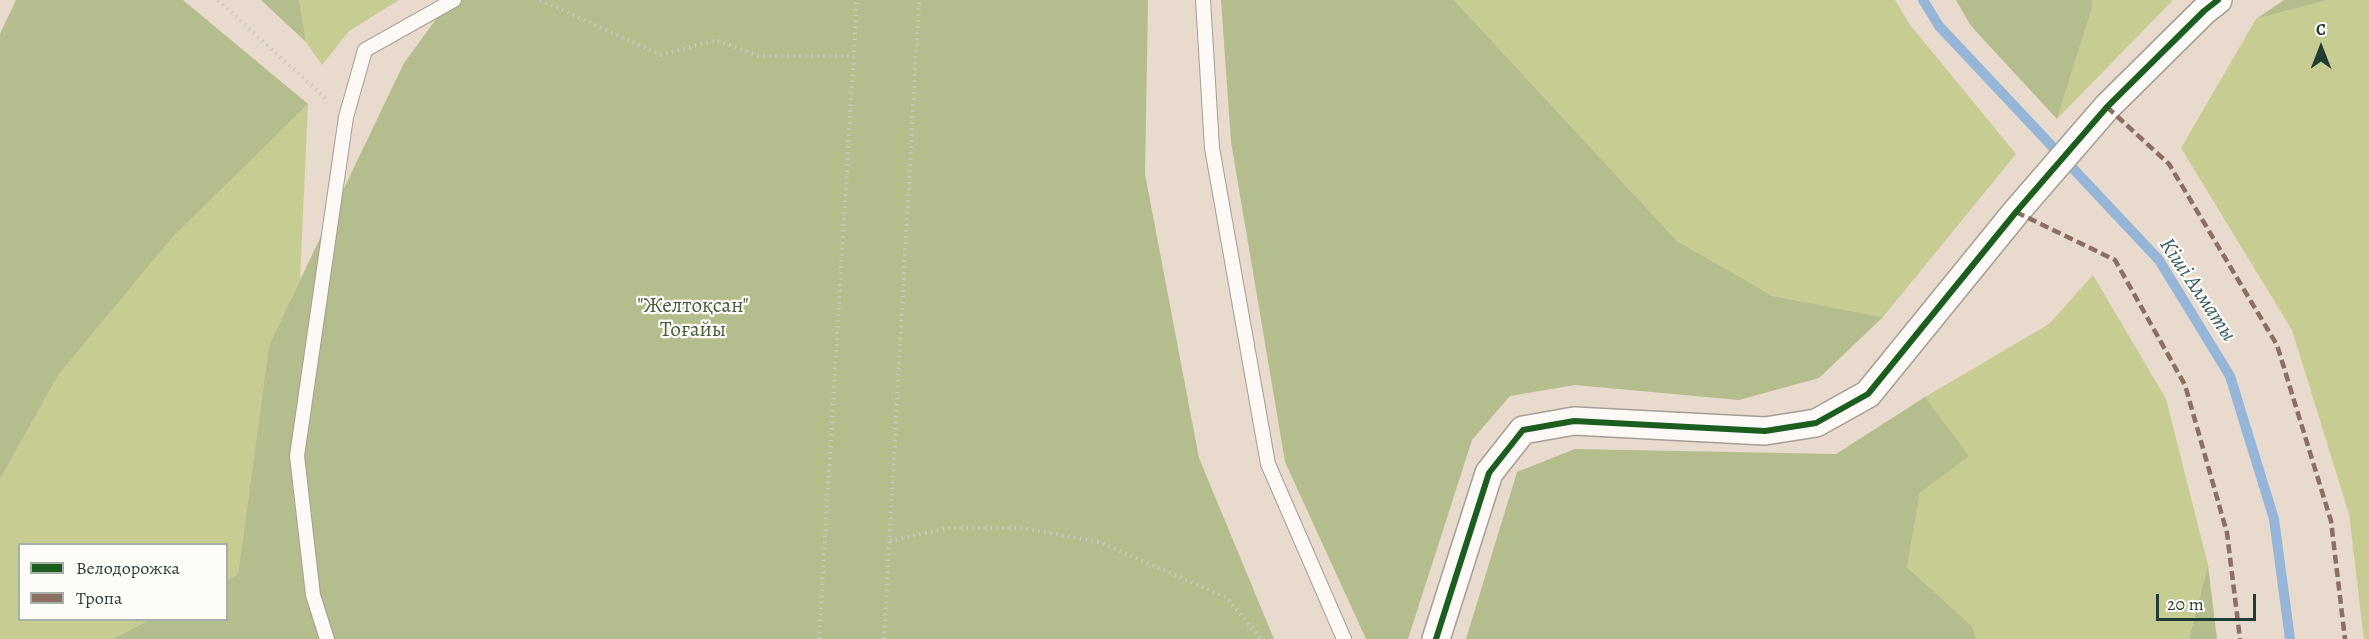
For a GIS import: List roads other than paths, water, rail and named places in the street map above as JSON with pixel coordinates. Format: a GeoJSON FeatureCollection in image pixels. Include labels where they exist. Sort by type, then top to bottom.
{"type":"FeatureCollection","features":[{"type":"Feature","properties":{"kind":"street"},"geometry":{"type":"LineString","coordinates":[[1436,639],[1488,473],[1523,430],[1574,421],[1765,432],[1816,423],[1868,394],[2016,212],[2107,107],[2218,0]]}},
{"type":"Feature","properties":{"kind":"lane"},"geometry":{"type":"LineString","coordinates":[[327,639],[313,595],[297,456],[346,117],[365,50],[454,0]]}},
{"type":"Feature","properties":{"kind":"lane"},"geometry":{"type":"LineString","coordinates":[[1203,0],[1212,148],[1268,464],[1344,639]]}},
{"type":"Feature","properties":{"kind":"waterway","name":"Кіші Алматы"},"geometry":{"type":"LineString","coordinates":[[1923,0],[1939,26],[2159,260],[2230,376],[2274,519],[2290,639]]}},
{"type":"Feature","properties":{"kind":"park label","name":"\"Желтоқсан\" Тоғайы"},"geometry":{"type":"Point","coordinates":[693,319]}}]}
